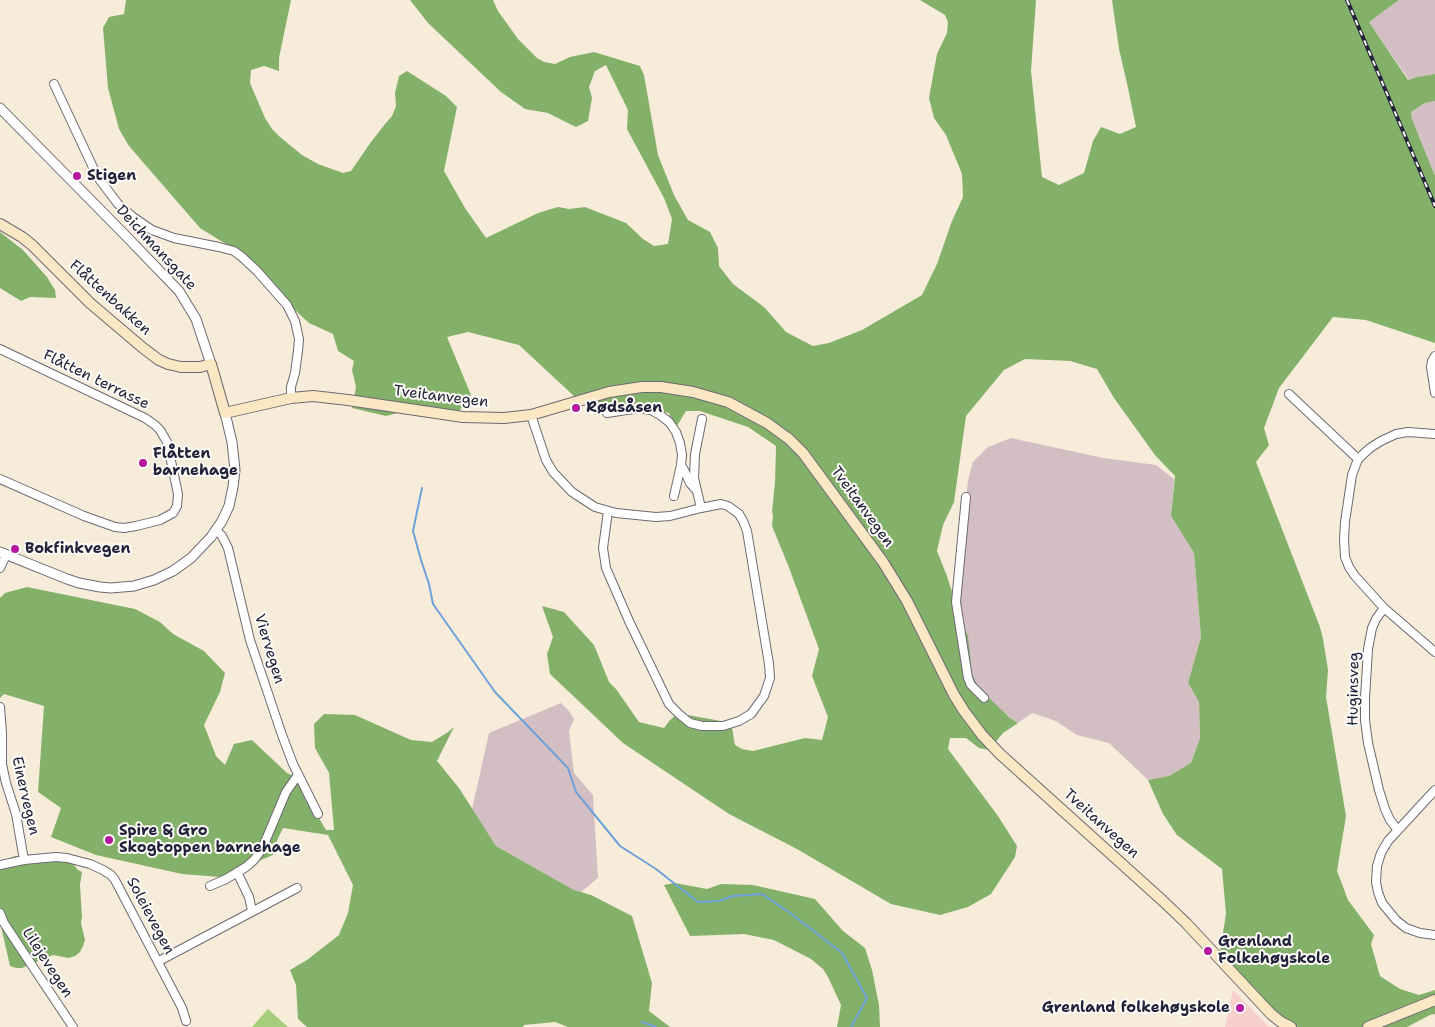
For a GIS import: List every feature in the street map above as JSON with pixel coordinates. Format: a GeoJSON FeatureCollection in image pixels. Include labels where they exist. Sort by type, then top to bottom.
{"type":"FeatureCollection","features":[{"type":"Feature","properties":{"kind":"main road","name":"Flåttenbakken"},"geometry":{"type":"LineString","coordinates":[[0,224],[32,245],[90,303],[154,357],[168,364],[181,367],[200,367],[211,364]]}},
{"type":"Feature","properties":{"kind":"main road","name":"Deichmansgate"},"geometry":{"type":"LineString","coordinates":[[211,364],[225,413]]}},
{"type":"Feature","properties":{"kind":"main road","name":"Tveitanvegen"},"geometry":{"type":"LineString","coordinates":[[225,413],[302,396],[324,396],[440,414],[476,418],[504,418],[531,414],[609,392],[642,387],[661,387],[692,392],[728,402],[754,415],[781,432],[810,462],[887,568],[907,601],[959,703],[982,735],[1000,754],[1163,901],[1223,961],[1271,1014],[1291,1027]]}},
{"type":"Feature","properties":{"kind":"main road"},"geometry":{"type":"LineString","coordinates":[[1368,1027],[1435,1000]]}},
{"type":"Feature","properties":{"kind":"street"},"geometry":{"type":"LineString","coordinates":[[54,84],[96,176],[118,204],[132,218],[152,230],[174,238],[234,252],[257,271],[288,305],[295,321],[298,339],[291,398]]}},
{"type":"Feature","properties":{"kind":"street","name":"Deichmansgate"},"geometry":{"type":"LineString","coordinates":[[0,108],[125,234],[179,292],[196,319],[211,364]]}},
{"type":"Feature","properties":{"kind":"street","name":"Flåtten terrasse"},"geometry":{"type":"LineString","coordinates":[[0,349],[146,418],[155,425],[167,442],[178,494],[177,506],[173,513],[160,520],[124,528],[115,527],[84,516],[0,479]]}},
{"type":"Feature","properties":{"kind":"street"},"geometry":{"type":"LineString","coordinates":[[1435,356],[1431,366],[1435,393]]}},
{"type":"Feature","properties":{"kind":"street"},"geometry":{"type":"LineString","coordinates":[[1289,394],[1358,459]]}},
{"type":"Feature","properties":{"kind":"street"},"geometry":{"type":"LineString","coordinates":[[607,413],[640,408],[651,410],[669,422],[676,432],[680,443],[681,465],[674,496]]}},
{"type":"Feature","properties":{"kind":"street"},"geometry":{"type":"LineString","coordinates":[[0,568],[3,553],[79,583],[111,588],[134,586],[154,580],[178,567],[197,552],[216,530],[229,506],[235,478],[232,442],[225,413]]}},
{"type":"Feature","properties":{"kind":"street"},"geometry":{"type":"LineString","coordinates":[[531,414],[546,460],[553,472],[572,492],[595,507],[608,511],[656,517],[670,516],[721,504],[735,511],[744,521],[770,678],[764,696],[759,705],[750,714],[739,721],[723,726],[702,726],[690,723],[669,704],[606,568],[603,548],[608,511]]}},
{"type":"Feature","properties":{"kind":"street"},"geometry":{"type":"LineString","coordinates":[[700,508],[694,478],[702,419]]}},
{"type":"Feature","properties":{"kind":"street"},"geometry":{"type":"LineString","coordinates":[[1435,434],[1408,432],[1396,434],[1370,448],[1358,459],[1352,475],[1344,538],[1345,557],[1349,567],[1366,590],[1435,652]]}},
{"type":"Feature","properties":{"kind":"street"},"geometry":{"type":"LineString","coordinates":[[681,465],[690,483],[696,490]]}},
{"type":"Feature","properties":{"kind":"street"},"geometry":{"type":"LineString","coordinates":[[966,497],[956,602],[968,678],[971,685],[984,698]]}},
{"type":"Feature","properties":{"kind":"street","name":"Viervegen"},"geometry":{"type":"LineString","coordinates":[[216,530],[222,536],[228,548],[250,640],[282,735],[298,775],[318,814]]}},
{"type":"Feature","properties":{"kind":"street","name":"Huginsveg"},"geometry":{"type":"LineString","coordinates":[[1384,608],[1372,628],[1368,649],[1364,698],[1365,720],[1368,743],[1379,790],[1390,820],[1397,829]]}},
{"type":"Feature","properties":{"kind":"street","name":"Einervegen"},"geometry":{"type":"LineString","coordinates":[[0,708],[2,764],[6,784],[16,814],[24,860]]}},
{"type":"Feature","properties":{"kind":"street"},"geometry":{"type":"LineString","coordinates":[[210,886],[237,872],[254,860],[262,850],[286,792],[298,775]]}},
{"type":"Feature","properties":{"kind":"street"},"geometry":{"type":"LineString","coordinates":[[1435,790],[1388,840],[1381,852],[1377,866],[1376,882],[1382,903],[1389,913],[1401,924],[1420,934],[1435,935]]}},
{"type":"Feature","properties":{"kind":"street","name":"Soleievegen"},"geometry":{"type":"LineString","coordinates":[[0,865],[24,860],[56,857],[77,860],[107,872],[115,880],[158,961],[182,1008],[186,1021]]}},
{"type":"Feature","properties":{"kind":"street"},"geometry":{"type":"LineString","coordinates":[[237,872],[252,911]]}},
{"type":"Feature","properties":{"kind":"street"},"geometry":{"type":"LineString","coordinates":[[158,961],[297,888]]}},
{"type":"Feature","properties":{"kind":"street","name":"Lilejevegen"},"geometry":{"type":"LineString","coordinates":[[0,912],[4,923],[73,1027]]}},
{"type":"Feature","properties":{"kind":"shaded area"},"geometry":{"type":"Polygon","coordinates":[[[1399,0],[1435,0],[1435,74],[1409,80],[1369,22],[1399,0]]]}},
{"type":"Feature","properties":{"kind":"shaded area"},"geometry":{"type":"Polygon","coordinates":[[[1435,101],[1435,176],[1412,119],[1411,112],[1425,103],[1435,101]]]}},
{"type":"Feature","properties":{"kind":"shaded area"},"geometry":{"type":"Polygon","coordinates":[[[1011,438],[1103,458],[1156,465],[1174,479],[1171,516],[1194,553],[1201,637],[1188,683],[1199,702],[1200,738],[1191,763],[1169,776],[1148,780],[1109,743],[1077,735],[1056,721],[1032,713],[1018,723],[1010,718],[979,688],[972,674],[958,595],[968,480],[973,462],[988,447],[1011,438]]]}},
{"type":"Feature","properties":{"kind":"shaded area"},"geometry":{"type":"Polygon","coordinates":[[[561,703],[574,719],[569,731],[574,773],[593,795],[598,878],[581,892],[574,890],[496,846],[472,809],[489,733],[561,703]]]}},
{"type":"Feature","properties":{"kind":"shaded area","name":"Grenland folkehøyskole"},"geometry":{"type":"Polygon","coordinates":[[[1233,990],[1265,1023],[1270,1027],[1225,1027],[1233,990]]]}},
{"type":"Feature","properties":{"kind":"green space"},"geometry":{"type":"Polygon","coordinates":[[[126,0],[291,0],[279,58],[279,71],[264,66],[251,70],[250,83],[265,118],[280,137],[302,155],[318,164],[343,173],[351,171],[392,116],[396,106],[395,93],[399,76],[407,71],[446,96],[457,107],[444,171],[465,208],[486,238],[538,213],[558,207],[569,209],[585,207],[626,223],[643,239],[654,246],[668,244],[672,219],[664,198],[627,129],[628,110],[606,65],[595,71],[589,87],[592,98],[588,121],[576,127],[548,113],[525,109],[501,92],[428,23],[410,0],[493,0],[498,11],[518,39],[537,58],[544,62],[555,64],[570,57],[594,52],[640,66],[644,75],[658,155],[674,195],[688,220],[710,232],[718,248],[719,266],[733,284],[764,307],[786,332],[813,346],[829,343],[862,330],[922,295],[937,264],[952,221],[963,197],[962,174],[946,135],[934,118],[929,98],[937,54],[947,33],[948,22],[945,15],[920,0],[1036,0],[1031,71],[1042,177],[1059,185],[1084,173],[1093,141],[1101,127],[1120,134],[1136,127],[1119,49],[1112,0],[1399,0],[1369,22],[1408,80],[1435,74],[1435,101],[1425,103],[1411,112],[1412,119],[1435,176],[1435,343],[1366,320],[1333,317],[1279,388],[1264,428],[1269,445],[1256,462],[1323,639],[1328,670],[1326,697],[1346,816],[1337,871],[1348,900],[1374,935],[1371,944],[1380,976],[1400,989],[1419,995],[1435,990],[1435,1014],[1407,1027],[1298,1027],[1277,1017],[1219,957],[1226,914],[1222,869],[1177,835],[1163,814],[1148,780],[1169,776],[1191,763],[1200,738],[1199,702],[1188,683],[1201,637],[1194,553],[1171,516],[1175,476],[1155,455],[1114,398],[1097,369],[1070,361],[1025,359],[1004,370],[966,416],[954,502],[943,525],[937,551],[963,627],[968,636],[972,674],[979,688],[1010,718],[1018,723],[1003,733],[989,750],[979,748],[966,738],[950,738],[948,749],[998,816],[1017,846],[1015,857],[991,894],[968,907],[940,915],[891,904],[797,849],[729,814],[623,743],[550,674],[547,654],[553,637],[542,606],[564,612],[594,645],[609,682],[639,722],[664,728],[676,715],[682,714],[721,721],[727,723],[732,728],[735,745],[742,749],[753,751],[805,738],[822,740],[828,717],[812,676],[819,649],[772,526],[776,446],[748,427],[700,411],[686,411],[674,431],[669,413],[644,408],[592,403],[575,397],[519,345],[468,332],[447,337],[471,395],[460,410],[442,411],[422,407],[386,416],[352,408],[356,387],[352,370],[354,361],[338,351],[333,334],[309,323],[270,287],[247,257],[200,228],[129,146],[119,129],[108,88],[103,28],[109,17],[124,14],[126,0]]]}},
{"type":"Feature","properties":{"kind":"green space"},"geometry":{"type":"Polygon","coordinates":[[[0,232],[23,250],[47,277],[55,290],[56,298],[30,297],[21,301],[0,288],[0,232]]]}},
{"type":"Feature","properties":{"kind":"green space"},"geometry":{"type":"Polygon","coordinates":[[[27,587],[135,609],[160,622],[173,634],[204,651],[225,673],[220,692],[204,725],[216,756],[225,765],[234,744],[252,740],[287,773],[294,776],[326,830],[334,830],[329,773],[315,748],[314,724],[324,714],[355,715],[411,740],[432,742],[454,727],[437,761],[459,788],[496,846],[574,890],[591,895],[632,916],[652,983],[649,1011],[670,1027],[568,1027],[555,1022],[524,1025],[523,1027],[307,1027],[298,1019],[296,985],[290,970],[307,960],[339,935],[348,913],[353,885],[328,835],[283,828],[273,849],[273,855],[220,877],[182,874],[96,855],[51,837],[61,808],[38,792],[44,706],[4,694],[0,698],[0,598],[5,593],[27,587]]]}},
{"type":"Feature","properties":{"kind":"green space"},"geometry":{"type":"Polygon","coordinates":[[[15,856],[70,860],[82,872],[80,885],[81,923],[85,940],[80,952],[75,956],[69,958],[53,955],[22,968],[10,966],[0,922],[0,863],[15,856]]]}},
{"type":"Feature","properties":{"kind":"green space"},"geometry":{"type":"Polygon","coordinates":[[[675,883],[707,889],[721,884],[753,885],[815,899],[843,931],[865,948],[872,970],[879,1005],[880,1027],[837,1027],[841,1005],[823,969],[811,959],[774,940],[744,934],[690,936],[664,885],[675,883]]]}},
{"type":"Feature","properties":{"kind":"green space"},"geometry":{"type":"Polygon","coordinates":[[[268,1009],[288,1027],[252,1027],[268,1009]]]}},
{"type":"Feature","properties":{"kind":"waterway"},"geometry":{"type":"LineString","coordinates":[[422,488],[413,531],[433,604],[495,692],[568,768],[576,792],[620,846],[656,869],[698,902],[719,901],[733,896],[762,894],[842,953],[867,998],[851,1027]]}},
{"type":"Feature","properties":{"kind":"waterway"},"geometry":{"type":"LineString","coordinates":[[642,1022],[656,1027]]}},
{"type":"Feature","properties":{"kind":"railway"},"geometry":{"type":"LineString","coordinates":[[1347,0],[1435,206]]}},
{"type":"Feature","properties":{"kind":"place","name":"Stigen"},"geometry":{"type":"Point","coordinates":[77,176]}},
{"type":"Feature","properties":{"kind":"place","name":"Rødsåsen"},"geometry":{"type":"Point","coordinates":[576,408]}},
{"type":"Feature","properties":{"kind":"place","name":"Flåtten barnehage"},"geometry":{"type":"Point","coordinates":[143,463]}},
{"type":"Feature","properties":{"kind":"place","name":"Bokfinkvegen"},"geometry":{"type":"Point","coordinates":[15,549]}},
{"type":"Feature","properties":{"kind":"place","name":"Spire & Gro Skogtoppen barnehage"},"geometry":{"type":"Point","coordinates":[109,840]}},
{"type":"Feature","properties":{"kind":"place","name":"Grenland Folkehøyskole"},"geometry":{"type":"Point","coordinates":[1208,951]}},
{"type":"Feature","properties":{"kind":"place","name":"Grenland folkehøyskole"},"geometry":{"type":"Point","coordinates":[1240,1008]}}]}
